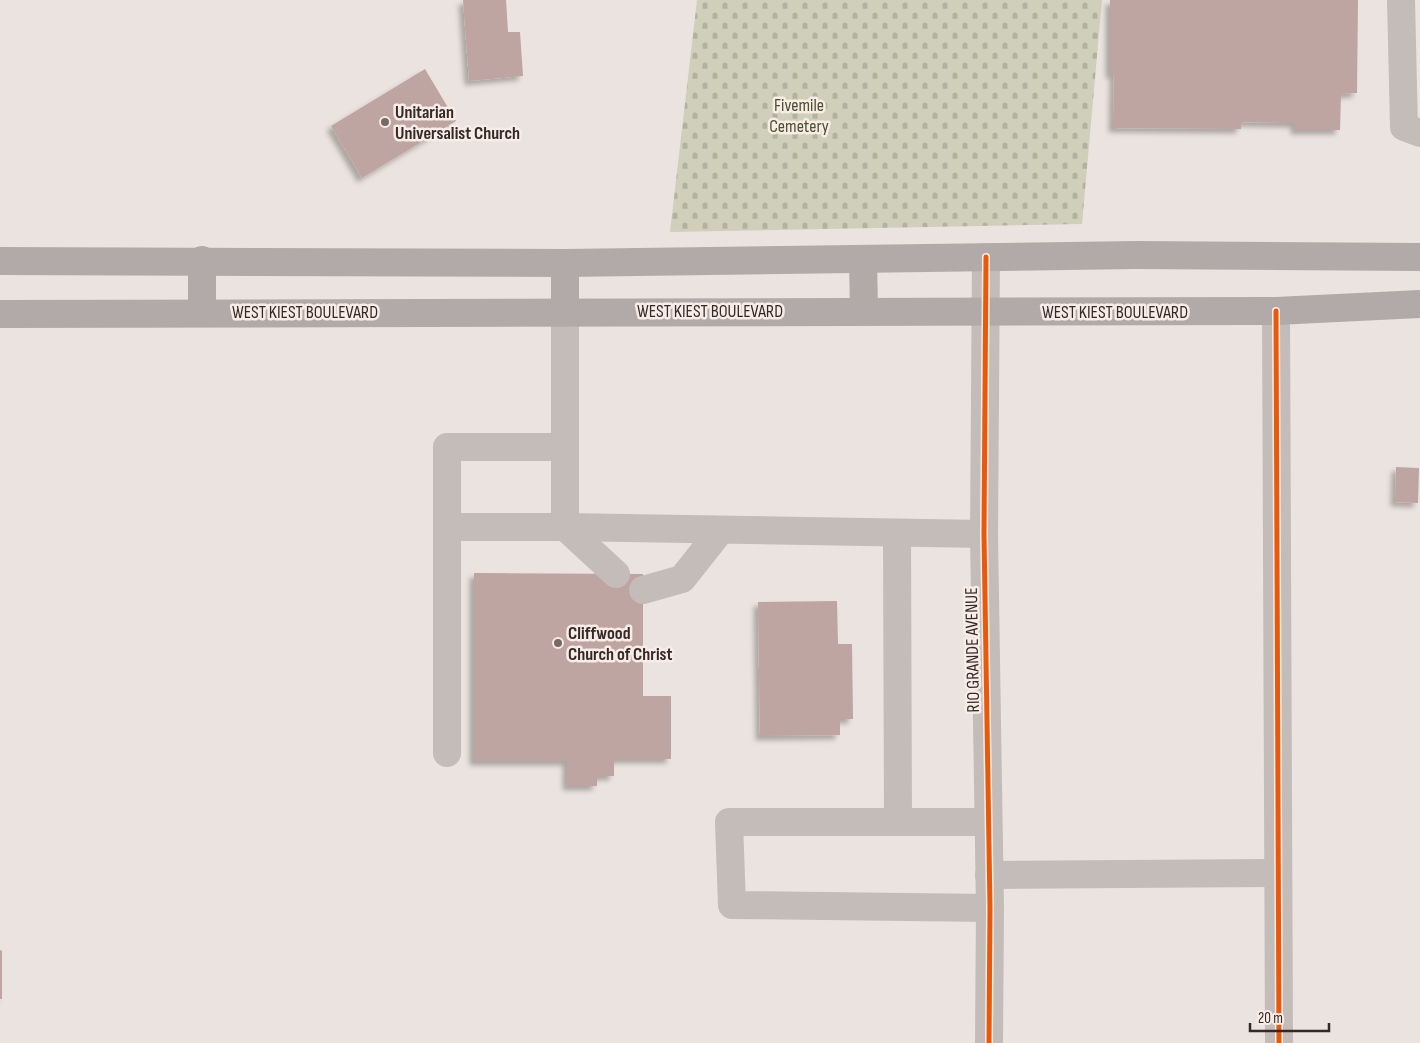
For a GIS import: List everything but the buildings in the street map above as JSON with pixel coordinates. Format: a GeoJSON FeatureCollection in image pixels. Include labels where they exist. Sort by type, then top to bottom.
{"type":"FeatureCollection","features":[{"type":"Feature","properties":{"kind":"main road"},"geometry":{"type":"LineString","coordinates":[[0,261],[202,260],[565,263],[986,257],[1420,256]]}},
{"type":"Feature","properties":{"kind":"main road"},"geometry":{"type":"LineString","coordinates":[[863,259],[864,311]]}},
{"type":"Feature","properties":{"kind":"main road"},"geometry":{"type":"LineString","coordinates":[[202,260],[202,312]]}},
{"type":"Feature","properties":{"kind":"main road"},"geometry":{"type":"LineString","coordinates":[[565,263],[565,311]]}},
{"type":"Feature","properties":{"kind":"main road","name":"WEST KIEST BOULEVARD"},"geometry":{"type":"LineString","coordinates":[[0,314],[565,311],[986,313],[1276,311],[1420,304]]}},
{"type":"Feature","properties":{"kind":"street"},"geometry":{"type":"LineString","coordinates":[[1401,0],[1411,58],[1404,127],[1420,133]]}},
{"type":"Feature","properties":{"kind":"street","name":"RIO GRANDE AVENUE"},"geometry":{"type":"LineString","coordinates":[[986,257],[984,534],[990,875],[989,1043]]}},
{"type":"Feature","properties":{"kind":"street"},"geometry":{"type":"LineString","coordinates":[[565,311],[565,527],[616,574]]}},
{"type":"Feature","properties":{"kind":"street"},"geometry":{"type":"LineString","coordinates":[[1276,311],[1279,1043]]}},
{"type":"Feature","properties":{"kind":"street"},"geometry":{"type":"LineString","coordinates":[[447,753],[447,447],[564,446]]}},
{"type":"Feature","properties":{"kind":"street"},"geometry":{"type":"LineString","coordinates":[[447,527],[565,527],[984,534]]}},
{"type":"Feature","properties":{"kind":"street"},"geometry":{"type":"LineString","coordinates":[[642,590],[682,579],[720,531]]}},
{"type":"Feature","properties":{"kind":"street"},"geometry":{"type":"LineString","coordinates":[[897,533],[898,822]]}},
{"type":"Feature","properties":{"kind":"street"},"geometry":{"type":"LineString","coordinates":[[988,822],[729,822],[732,906],[990,908]]}},
{"type":"Feature","properties":{"kind":"street"},"geometry":{"type":"LineString","coordinates":[[990,875],[1278,873]]}},
{"type":"Feature","properties":{"kind":"green space","name":"Fivemile Cemetery"},"geometry":{"type":"Polygon","coordinates":[[[697,0],[1102,0],[1082,224],[670,232],[697,0]]]}},
{"type":"Feature","properties":{"kind":"cycle path"},"geometry":{"type":"LineString","coordinates":[[986,257],[984,534],[990,908],[989,1043]]}},
{"type":"Feature","properties":{"kind":"cycle path"},"geometry":{"type":"LineString","coordinates":[[1276,311],[1279,1043]]}},
{"type":"Feature","properties":{"kind":"place","name":"Unitarian Universalist Church"},"geometry":{"type":"Point","coordinates":[385,122]}},
{"type":"Feature","properties":{"kind":"place","name":"Cliffwood Church of Christ"},"geometry":{"type":"Point","coordinates":[558,643]}}]}
